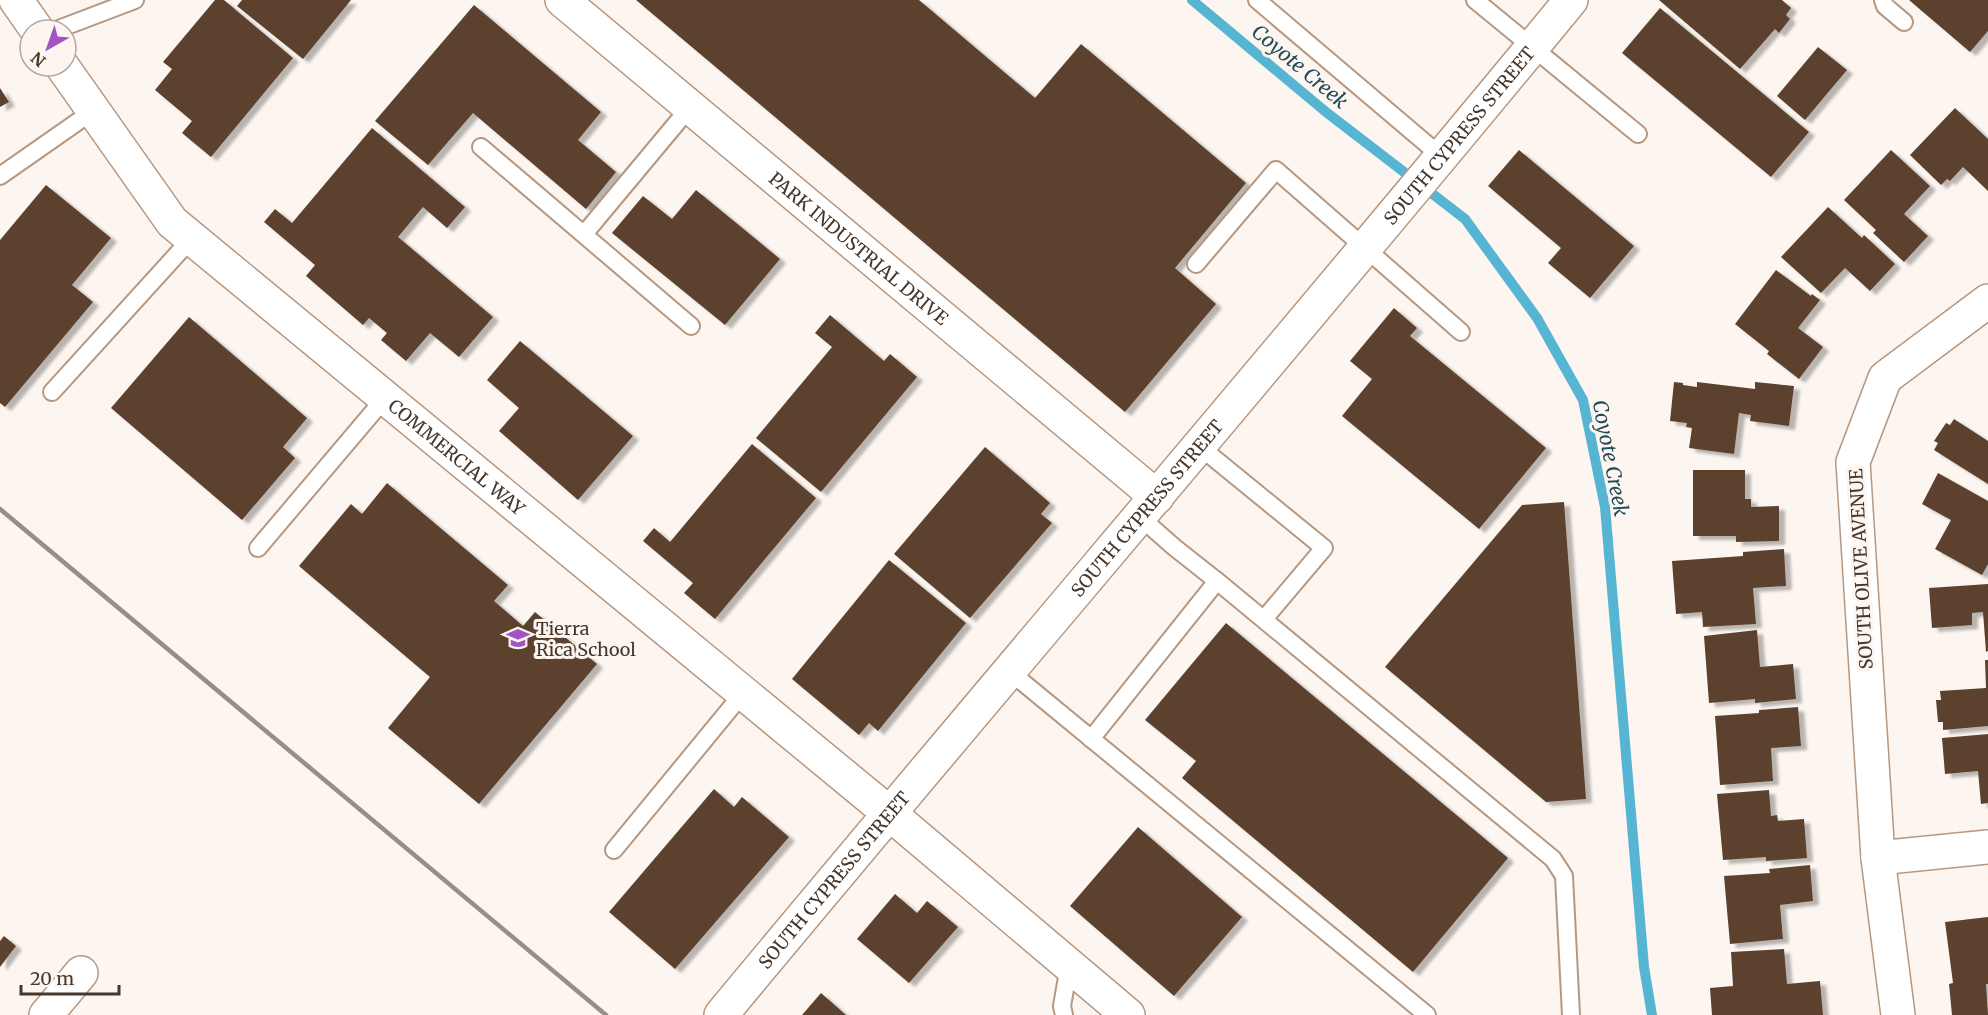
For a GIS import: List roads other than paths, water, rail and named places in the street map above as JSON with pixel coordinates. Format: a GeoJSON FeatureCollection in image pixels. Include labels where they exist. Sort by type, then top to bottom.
{"type":"FeatureCollection","features":[{"type":"Feature","properties":{"kind":"street"},"geometry":{"type":"LineString","coordinates":[[16,0],[29,18]]}},
{"type":"Feature","properties":{"kind":"street","name":"PARK INDUSTRIAL DRIVE"},"geometry":{"type":"LineString","coordinates":[[562,0],[690,107],[1148,507]]}},
{"type":"Feature","properties":{"kind":"street","name":"SOUTH CYPRESS STREET"},"geometry":{"type":"LineString","coordinates":[[721,1015],[1366,248],[1571,0]]}},
{"type":"Feature","properties":{"kind":"street","name":"COMMERCIAL WAY"},"geometry":{"type":"LineString","coordinates":[[70,78],[172,222],[191,239],[889,813],[1128,1015]]}},
{"type":"Feature","properties":{"kind":"street","name":"SOUTH OLIVE AVENUE"},"geometry":{"type":"LineString","coordinates":[[1898,1015],[1878,858],[1853,462],[1886,378],[1988,301]]}},
{"type":"Feature","properties":{"kind":"street"},"geometry":{"type":"LineString","coordinates":[[1878,858],[1988,847]]}},
{"type":"Feature","properties":{"kind":"street"},"geometry":{"type":"LineString","coordinates":[[46,1015],[81,973]]}},
{"type":"Feature","properties":{"kind":"lane"},"geometry":{"type":"LineString","coordinates":[[78,22],[135,0]]}},
{"type":"Feature","properties":{"kind":"lane"},"geometry":{"type":"LineString","coordinates":[[1257,0],[1435,165]]}},
{"type":"Feature","properties":{"kind":"lane"},"geometry":{"type":"LineString","coordinates":[[1475,0],[1638,134]]}},
{"type":"Feature","properties":{"kind":"lane"},"geometry":{"type":"LineString","coordinates":[[1883,0],[1885,6],[1904,22]]}},
{"type":"Feature","properties":{"kind":"lane"},"geometry":{"type":"LineString","coordinates":[[585,233],[690,107]]}},
{"type":"Feature","properties":{"kind":"lane"},"geometry":{"type":"LineString","coordinates":[[0,176],[93,111]]}},
{"type":"Feature","properties":{"kind":"lane"},"geometry":{"type":"LineString","coordinates":[[481,147],[585,233],[691,326]]}},
{"type":"Feature","properties":{"kind":"lane"},"geometry":{"type":"LineString","coordinates":[[1196,264],[1276,170],[1461,332]]}},
{"type":"Feature","properties":{"kind":"lane"},"geometry":{"type":"LineString","coordinates":[[52,392],[191,239]]}},
{"type":"Feature","properties":{"kind":"lane"},"geometry":{"type":"LineString","coordinates":[[258,548],[385,398]]}},
{"type":"Feature","properties":{"kind":"lane"},"geometry":{"type":"LineString","coordinates":[[1199,446],[1324,548],[1264,619]]}},
{"type":"Feature","properties":{"kind":"lane"},"geometry":{"type":"LineString","coordinates":[[1148,507],[1174,547],[1554,859],[1564,876],[1572,1015]]}},
{"type":"Feature","properties":{"kind":"lane"},"geometry":{"type":"LineString","coordinates":[[1091,739],[1217,581]]}},
{"type":"Feature","properties":{"kind":"lane"},"geometry":{"type":"LineString","coordinates":[[1009,670],[1427,1015]]}},
{"type":"Feature","properties":{"kind":"lane"},"geometry":{"type":"LineString","coordinates":[[614,850],[743,693]]}},
{"type":"Feature","properties":{"kind":"lane"},"geometry":{"type":"LineString","coordinates":[[1064,1015],[1062,1006],[1069,966]]}},
{"type":"Feature","properties":{"kind":"waterway","name":"Coyote Creek"},"geometry":{"type":"LineString","coordinates":[[1192,0],[1326,112],[1465,219],[1537,318],[1583,400],[1605,507],[1644,967],[1652,1015]]}},
{"type":"Feature","properties":{"kind":"railway"},"geometry":{"type":"LineString","coordinates":[[0,509],[606,1015]]}},
{"type":"Feature","properties":{"kind":"place","name":"Tierra Rica School"},"geometry":{"type":"Point","coordinates":[518,638]}}]}
